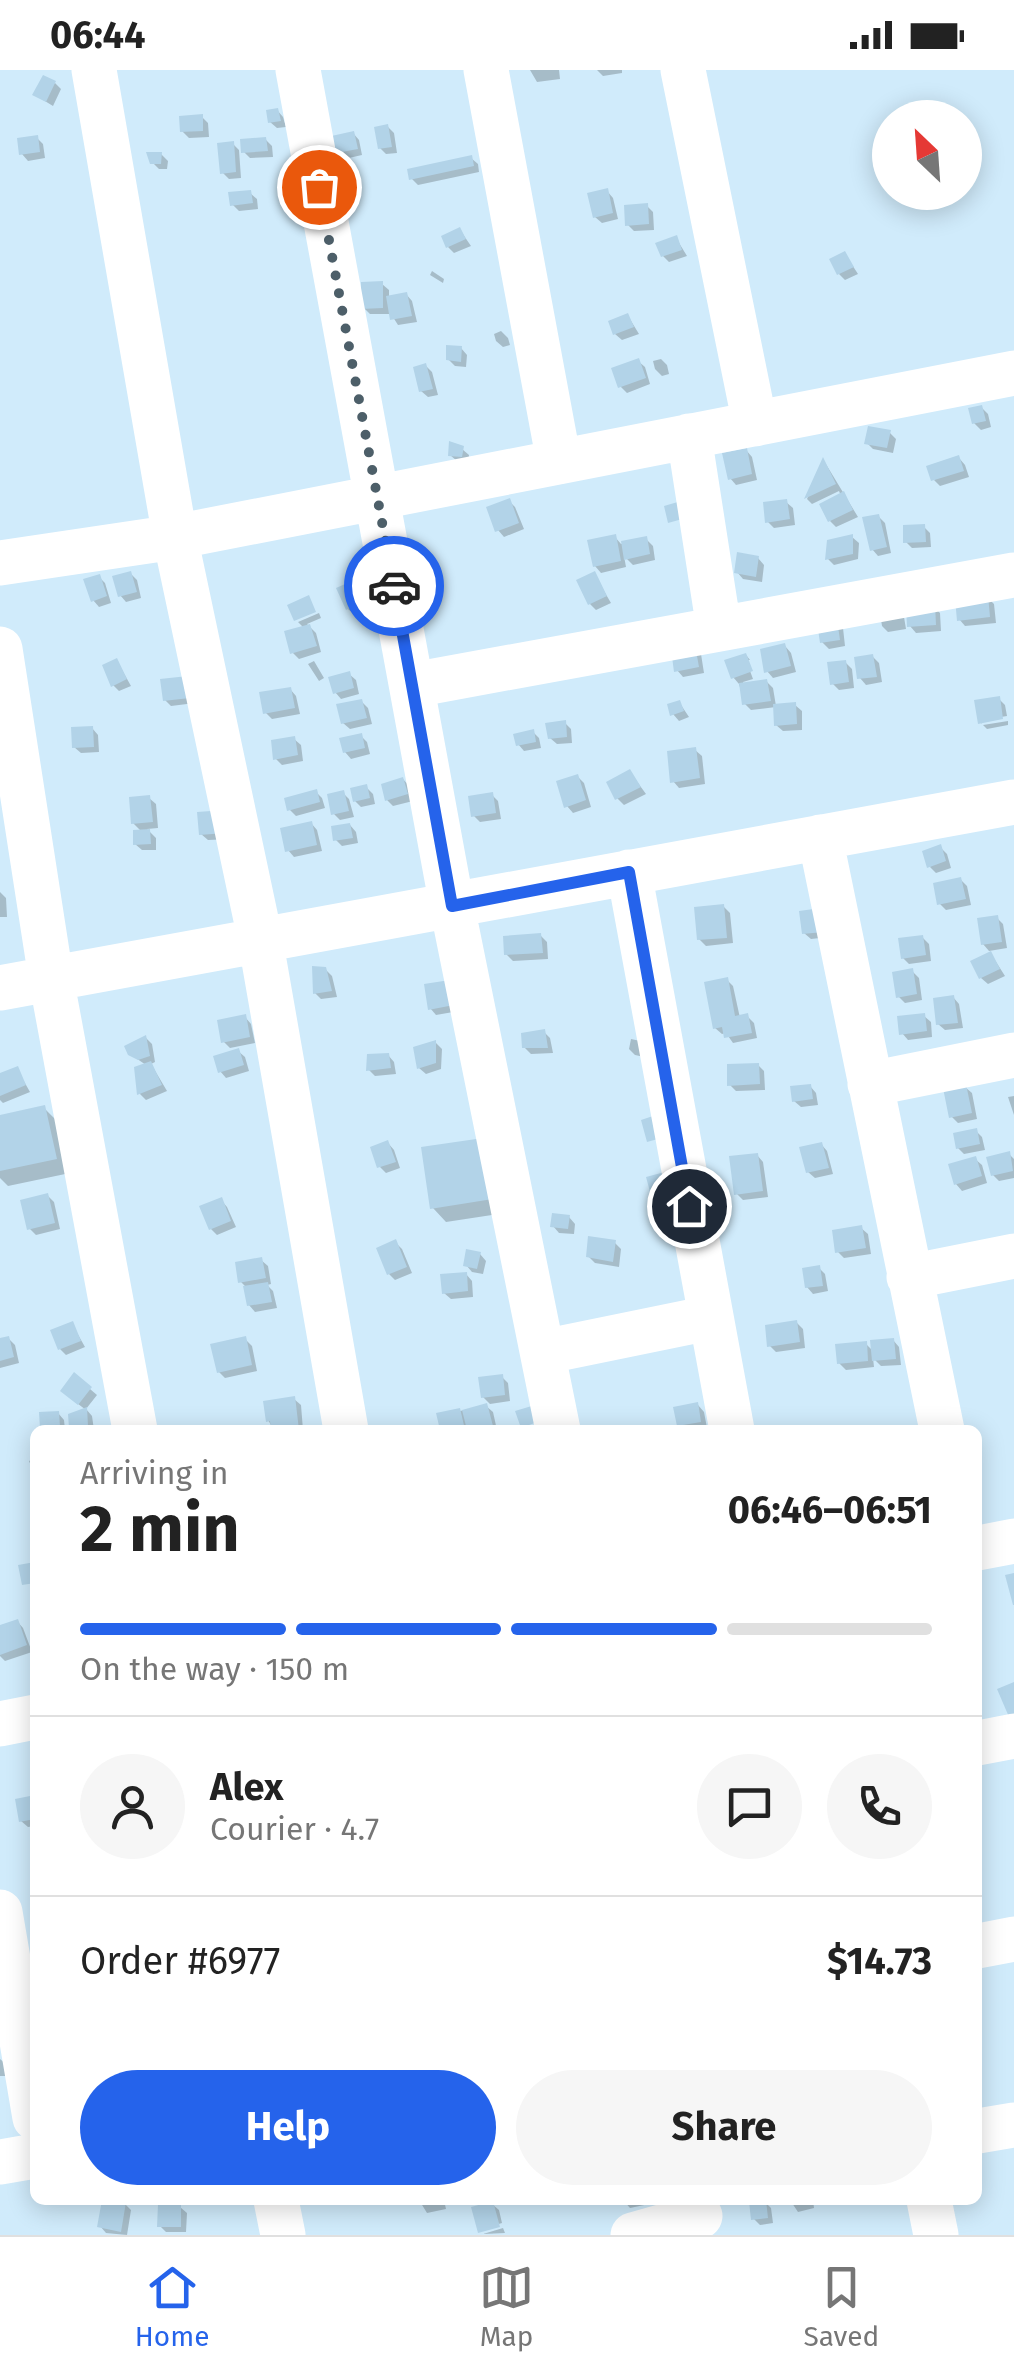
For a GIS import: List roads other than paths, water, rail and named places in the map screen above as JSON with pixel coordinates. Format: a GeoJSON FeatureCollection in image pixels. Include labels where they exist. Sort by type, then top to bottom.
{"type":"FeatureCollection","features":[{"type":"Feature","properties":{"kind":"street"},"geometry":{"type":"LineString","coordinates":[[94,70],[175,536],[260,938],[345,1425]]}},
{"type":"Feature","properties":{"kind":"street"},"geometry":{"type":"LineString","coordinates":[[298,70],[452,906],[557,1425]]}},
{"type":"Feature","properties":{"kind":"street"},"geometry":{"type":"LineString","coordinates":[[486,70],[559,462]]}},
{"type":"Feature","properties":{"kind":"street"},"geometry":{"type":"LineString","coordinates":[[682,70],[755,424]]}},
{"type":"Feature","properties":{"kind":"street"},"geometry":{"type":"LineString","coordinates":[[0,563],[377,499],[1014,374]]}},
{"type":"Feature","properties":{"kind":"street"},"geometry":{"type":"LineString","coordinates":[[689,436],[719,629]]}},
{"type":"Feature","properties":{"kind":"street"},"geometry":{"type":"LineString","coordinates":[[412,686],[1014,575]]}},
{"type":"Feature","properties":{"kind":"street"},"geometry":{"type":"LineString","coordinates":[[0,648],[51,978],[134,1425]]}},
{"type":"Feature","properties":{"kind":"street"},"geometry":{"type":"LineString","coordinates":[[0,988],[1014,802]]}},
{"type":"Feature","properties":{"kind":"street"},"geometry":{"type":"LineString","coordinates":[[820,837],[941,1425]]}},
{"type":"Feature","properties":{"kind":"street"},"geometry":{"type":"LineString","coordinates":[[629,872],[731,1425]]}},
{"type":"Feature","properties":{"kind":"street"},"geometry":{"type":"LineString","coordinates":[[870,1084],[1014,1055]]}},
{"type":"Feature","properties":{"kind":"street"},"geometry":{"type":"LineString","coordinates":[[909,1277],[1014,1256]]}},
{"type":"Feature","properties":{"kind":"street"},"geometry":{"type":"LineString","coordinates":[[543,1352],[709,1318]]}},
{"type":"Feature","properties":{"kind":"street"},"geometry":{"type":"LineString","coordinates":[[982,1547],[1014,1540]]}},
{"type":"Feature","properties":{"kind":"street"},"geometry":{"type":"LineString","coordinates":[[0,1724],[30,1718]]}},
{"type":"Feature","properties":{"kind":"street"},"geometry":{"type":"LineString","coordinates":[[982,1742],[1014,1736]]}},
{"type":"Feature","properties":{"kind":"street"},"geometry":{"type":"LineString","coordinates":[[0,1912],[30,2089]]}},
{"type":"Feature","properties":{"kind":"street"},"geometry":{"type":"LineString","coordinates":[[982,1945],[1014,1939]]}},
{"type":"Feature","properties":{"kind":"street"},"geometry":{"type":"LineString","coordinates":[[982,2130],[1014,2125]]}},
{"type":"Feature","properties":{"kind":"street"},"geometry":{"type":"LineString","coordinates":[[0,2162],[30,2157]]}},
{"type":"Feature","properties":{"kind":"street"},"geometry":{"type":"LineString","coordinates":[[277,2205],[282,2235]]}},
{"type":"Feature","properties":{"kind":"street"},"geometry":{"type":"LineString","coordinates":[[930,2205],[936,2235]]}},
{"type":"Feature","properties":{"kind":"street"},"geometry":{"type":"LineString","coordinates":[[633,2235],[700,2217]]}}]}
